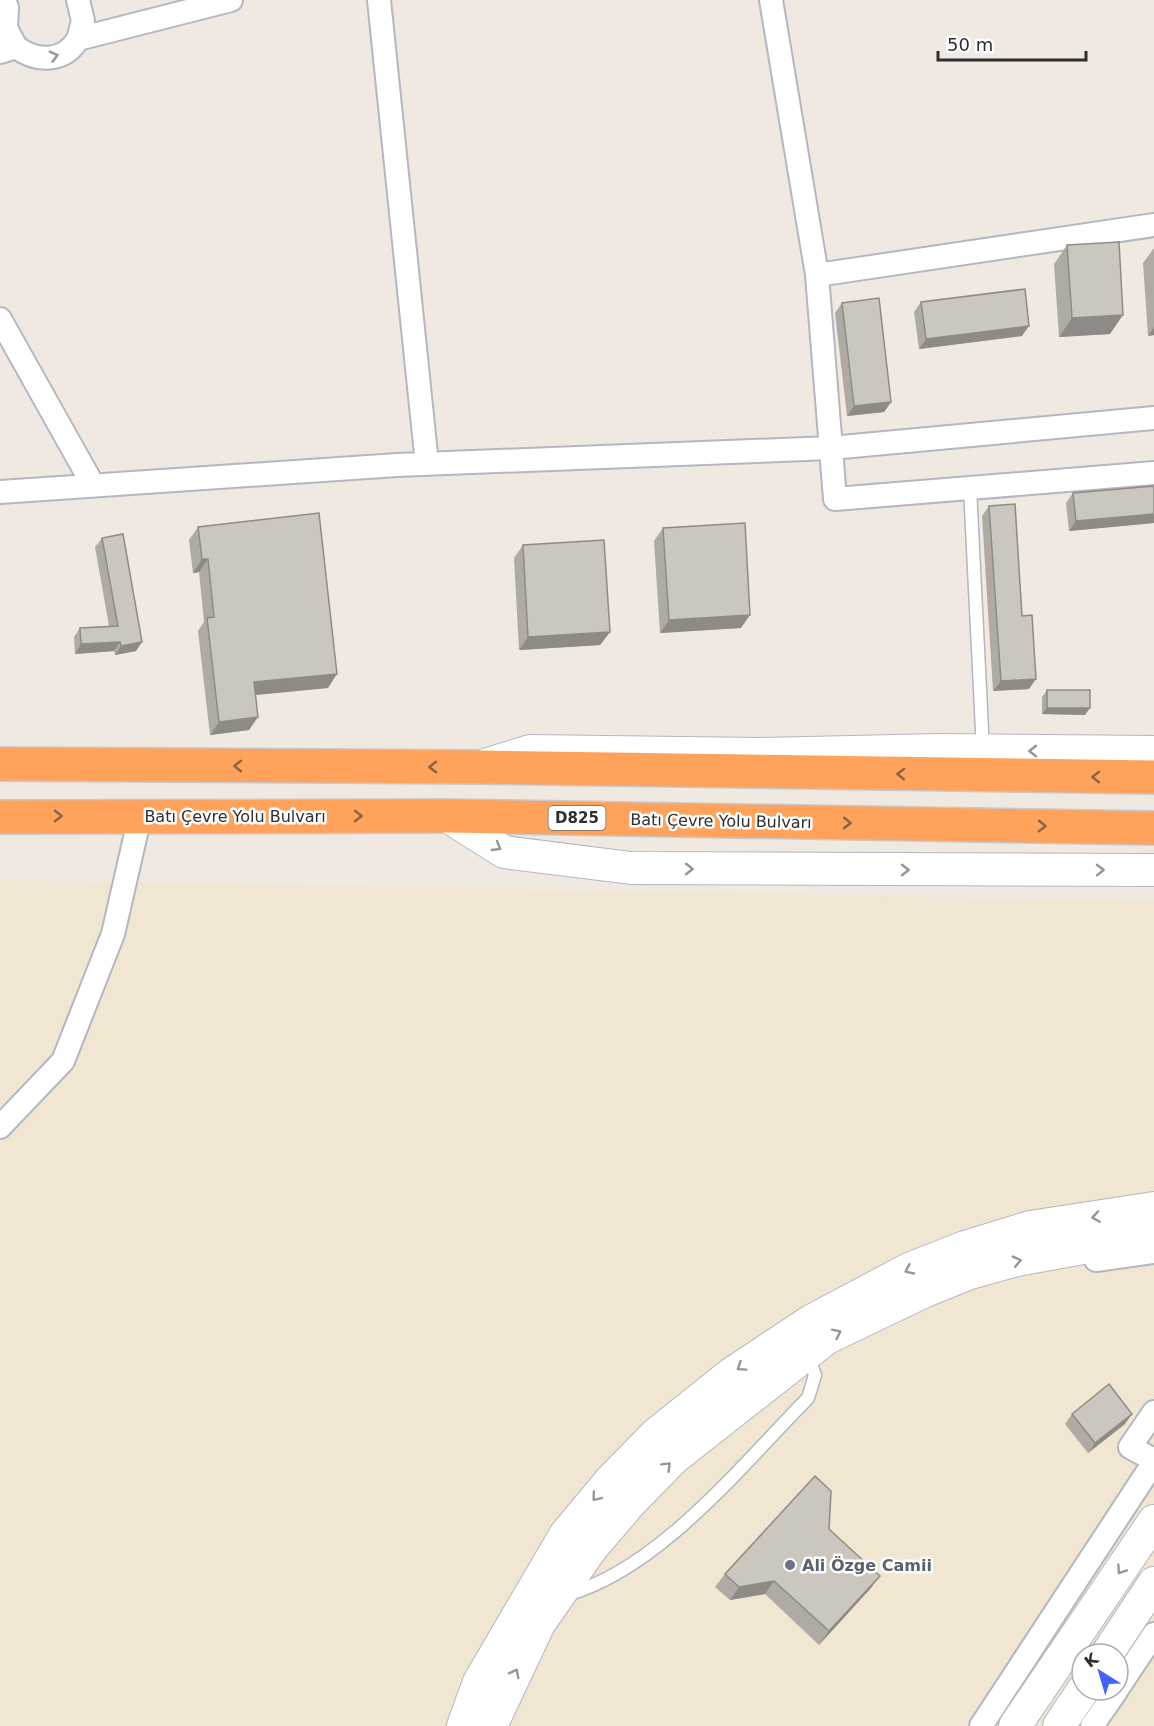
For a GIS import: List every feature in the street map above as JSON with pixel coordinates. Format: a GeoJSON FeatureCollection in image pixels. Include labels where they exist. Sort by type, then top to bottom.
{"type":"FeatureCollection","features":[{"type":"Feature","properties":{"kind":"highway"},"geometry":{"type":"LineString","coordinates":[[0,764],[479,767],[1154,777]]}},
{"type":"Feature","properties":{"kind":"highway","name":"Batı Çevre Yolu Bulvarı"},"geometry":{"type":"LineString","coordinates":[[0,817],[447,816],[1154,828]]}},
{"type":"Feature","properties":{"kind":"street"},"geometry":{"type":"LineString","coordinates":[[6,6],[8,50],[33,57],[54,58],[66,52],[78,39],[83,21],[78,0]]}},
{"type":"Feature","properties":{"kind":"street"},"geometry":{"type":"LineString","coordinates":[[78,39],[231,0]]}},
{"type":"Feature","properties":{"kind":"street"},"geometry":{"type":"LineString","coordinates":[[379,0],[427,464]]}},
{"type":"Feature","properties":{"kind":"street"},"geometry":{"type":"LineString","coordinates":[[771,0],[817,275],[835,499],[1154,473]]}},
{"type":"Feature","properties":{"kind":"street"},"geometry":{"type":"LineString","coordinates":[[817,275],[1154,225]]}},
{"type":"Feature","properties":{"kind":"street"},"geometry":{"type":"LineString","coordinates":[[0,319],[93,485]]}},
{"type":"Feature","properties":{"kind":"street"},"geometry":{"type":"LineString","coordinates":[[0,492],[427,464],[831,448],[1154,418]]}},
{"type":"Feature","properties":{"kind":"street"},"geometry":{"type":"LineString","coordinates":[[479,767],[530,751],[758,754],[983,751],[1154,752]]}},
{"type":"Feature","properties":{"kind":"street"},"geometry":{"type":"LineString","coordinates":[[0,1127],[63,1061],[113,934],[140,816]]}},
{"type":"Feature","properties":{"kind":"street"},"geometry":{"type":"LineString","coordinates":[[447,816],[504,852],[631,868],[1154,870]]}},
{"type":"Feature","properties":{"kind":"street"},"geometry":{"type":"LineString","coordinates":[[491,1726],[540,1624],[591,1550],[673,1459],[802,1342],[909,1269],[965,1247],[1029,1227],[1154,1208]]}},
{"type":"Feature","properties":{"kind":"street"},"geometry":{"type":"LineString","coordinates":[[463,1726],[479,1682],[565,1535],[610,1481],[656,1434],[731,1374],[802,1342],[827,1338],[923,1292],[970,1273],[1017,1260],[1154,1235]]}},
{"type":"Feature","properties":{"kind":"street"},"geometry":{"type":"LineString","coordinates":[[1083,1262],[1154,1252]]}},
{"type":"Feature","properties":{"kind":"street"},"geometry":{"type":"LineString","coordinates":[[981,1726],[1040,1639],[1154,1461],[1130,1447],[1154,1412]]}},
{"type":"Feature","properties":{"kind":"street"},"geometry":{"type":"LineString","coordinates":[[1015,1726],[1154,1521]]}},
{"type":"Feature","properties":{"kind":"street"},"geometry":{"type":"LineString","coordinates":[[1115,1642],[1154,1583]]}},
{"type":"Feature","properties":{"kind":"street"},"geometry":{"type":"LineString","coordinates":[[1130,1670],[1154,1634]]}},
{"type":"Feature","properties":{"kind":"street"},"geometry":{"type":"LineString","coordinates":[[1059,1726],[1075,1702]]}},
{"type":"Feature","properties":{"kind":"street"},"geometry":{"type":"LineString","coordinates":[[1092,1726],[1108,1702]]}},
{"type":"Feature","properties":{"kind":"lane"},"geometry":{"type":"LineString","coordinates":[[970,488],[983,751]]}},
{"type":"Feature","properties":{"kind":"lane"},"geometry":{"type":"LineString","coordinates":[[558,1598],[594,1588],[668,1540],[808,1398],[815,1375],[802,1342]]}},
{"type":"Feature","properties":{"kind":"shaded area"},"geometry":{"type":"Polygon","coordinates":[[[0,880],[1154,901],[1154,1726],[0,1726],[0,880]]]}},
{"type":"Feature","properties":{"kind":"building"},"geometry":{"type":"Polygon","coordinates":[[[1119,242],[1123,315],[1072,318],[1067,245],[1119,242]]]}},
{"type":"Feature","properties":{"kind":"building"},"geometry":{"type":"Polygon","coordinates":[[[1025,289],[1029,326],[926,339],[921,302],[1025,289]]]}},
{"type":"Feature","properties":{"kind":"building"},"geometry":{"type":"Polygon","coordinates":[[[879,298],[891,402],[854,406],[842,303],[879,298]]]}},
{"type":"Feature","properties":{"kind":"building"},"geometry":{"type":"Polygon","coordinates":[[[1154,486],[1154,514],[1076,521],[1073,493],[1154,486]]]}},
{"type":"Feature","properties":{"kind":"building"},"geometry":{"type":"Polygon","coordinates":[[[1015,504],[1022,616],[1032,615],[1036,679],[1001,681],[989,506],[1015,504]]]}},
{"type":"Feature","properties":{"kind":"building"},"geometry":{"type":"Polygon","coordinates":[[[319,513],[337,674],[254,682],[258,717],[219,722],[207,618],[214,617],[208,559],[202,559],[198,527],[319,513]]]}},
{"type":"Feature","properties":{"kind":"building"},"geometry":{"type":"Polygon","coordinates":[[[745,523],[750,615],[669,620],[663,528],[745,523]]]}},
{"type":"Feature","properties":{"kind":"building"},"geometry":{"type":"Polygon","coordinates":[[[123,534],[142,642],[121,646],[120,642],[81,644],[80,628],[118,626],[102,538],[123,534]]]}},
{"type":"Feature","properties":{"kind":"building"},"geometry":{"type":"Polygon","coordinates":[[[604,540],[610,632],[528,637],[523,545],[604,540]]]}},
{"type":"Feature","properties":{"kind":"building"},"geometry":{"type":"Polygon","coordinates":[[[1047,690],[1090,690],[1090,708],[1047,708],[1047,690]]]}},
{"type":"Feature","properties":{"kind":"building"},"geometry":{"type":"Polygon","coordinates":[[[1109,1384],[1132,1414],[1095,1443],[1072,1414],[1109,1384]]]}},
{"type":"Feature","properties":{"kind":"building","name":"Ali Özge Camii"},"geometry":{"type":"Polygon","coordinates":[[[815,1476],[831,1491],[829,1529],[880,1576],[829,1631],[774,1581],[739,1587],[725,1574],[815,1476]]]}},
{"type":"Feature","properties":{"kind":"place","name":"Ali Özge Camii"},"geometry":{"type":"Point","coordinates":[790,1565]}}]}
